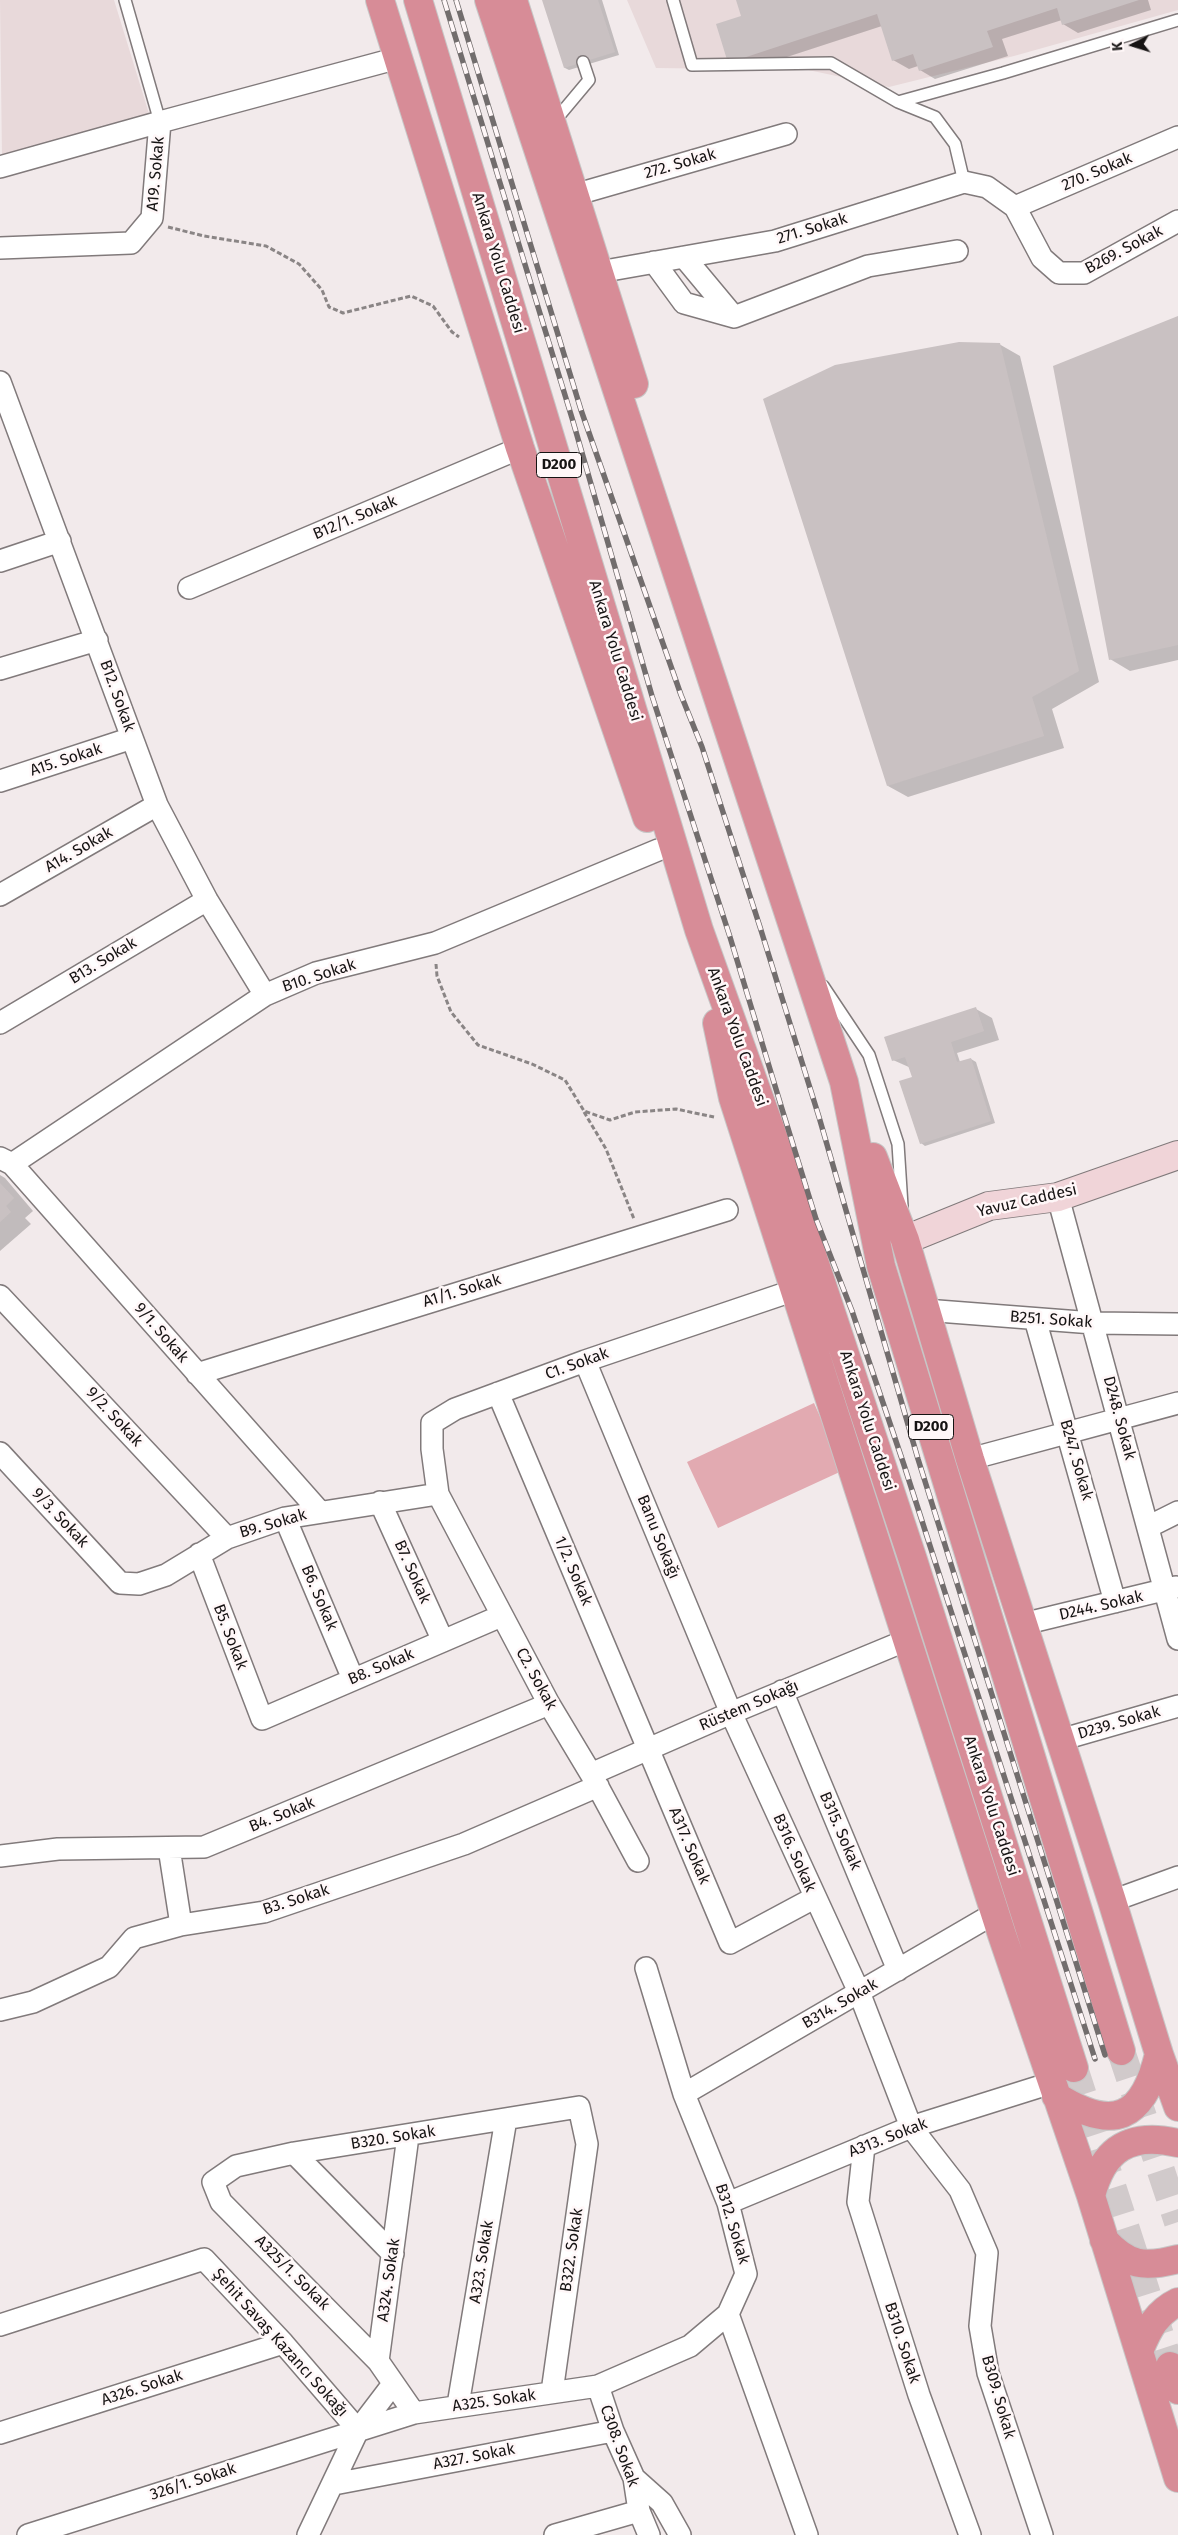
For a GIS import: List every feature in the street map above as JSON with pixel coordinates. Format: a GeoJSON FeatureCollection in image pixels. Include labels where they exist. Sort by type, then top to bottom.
{"type":"FeatureCollection","features":[{"type":"Feature","properties":{"kind":"highway"},"geometry":{"type":"LineString","coordinates":[[380,0],[520,448],[658,850],[699,930]]}},
{"type":"Feature","properties":{"kind":"highway","name":"Ankara Yolu Caddesi"},"geometry":{"type":"LineString","coordinates":[[418,0],[699,930],[770,1128],[914,1560],[1074,2068]]}},
{"type":"Feature","properties":{"kind":"highway","name":"D200"},"geometry":{"type":"LineString","coordinates":[[489,0],[844,1082],[881,1266],[1122,2051]]}},
{"type":"Feature","properties":{"kind":"highway"},"geometry":{"type":"LineString","coordinates":[[513,0],[741,729],[751,801]]}},
{"type":"Feature","properties":{"kind":"highway"},"geometry":{"type":"LineString","coordinates":[[710,962],[718,1030],[733,1098],[995,1913],[1091,2196],[1140,2349],[1178,2478]]}},
{"type":"Feature","properties":{"kind":"highway"},"geometry":{"type":"LineString","coordinates":[[844,1082],[905,1240],[970,1459],[1112,1901],[1159,2054],[1178,2108]]}},
{"type":"Feature","properties":{"kind":"highway"},"geometry":{"type":"LineString","coordinates":[[1054,2090],[1077,2110],[1108,2117],[1122,2114],[1133,2109],[1147,2090],[1154,2076],[1159,2054]]}},
{"type":"Feature","properties":{"kind":"highway"},"geometry":{"type":"LineString","coordinates":[[1091,2196],[1096,2178],[1102,2167],[1121,2147],[1147,2138],[1178,2143]]}},
{"type":"Feature","properties":{"kind":"highway"},"geometry":{"type":"LineString","coordinates":[[1104,2240],[1116,2253],[1128,2261],[1143,2265],[1178,2259]]}},
{"type":"Feature","properties":{"kind":"highway"},"geometry":{"type":"LineString","coordinates":[[1140,2349],[1147,2331],[1160,2314],[1178,2302]]}},
{"type":"Feature","properties":{"kind":"main road","name":"Yavuz Caddesi"},"geometry":{"type":"LineString","coordinates":[[905,1240],[989,1206],[1058,1197],[1178,1155]]}},
{"type":"Feature","properties":{"kind":"street","name":"A19. Sokak"},"geometry":{"type":"LineString","coordinates":[[0,248],[131,243],[152,218],[160,122],[398,58]]}},
{"type":"Feature","properties":{"kind":"street"},"geometry":{"type":"LineString","coordinates":[[0,168],[160,122]]}},
{"type":"Feature","properties":{"kind":"street","name":"272. Sokak"},"geometry":{"type":"LineString","coordinates":[[574,194],[786,134]]}},
{"type":"Feature","properties":{"kind":"street","name":"270. Sokak"},"geometry":{"type":"LineString","coordinates":[[1015,207],[1178,137]]}},
{"type":"Feature","properties":{"kind":"street"},"geometry":{"type":"LineString","coordinates":[[964,182],[987,187],[1015,207]]}},
{"type":"Feature","properties":{"kind":"street","name":"271. Sokak"},"geometry":{"type":"LineString","coordinates":[[599,272],[774,241],[964,182]]}},
{"type":"Feature","properties":{"kind":"street","name":"B269. Sokak"},"geometry":{"type":"LineString","coordinates":[[1015,207],[1042,258],[1059,272],[1084,273],[1178,221]]}},
{"type":"Feature","properties":{"kind":"street"},"geometry":{"type":"LineString","coordinates":[[654,262],[684,303],[734,317],[868,266],[957,252]]}},
{"type":"Feature","properties":{"kind":"street"},"geometry":{"type":"LineString","coordinates":[[684,257],[734,317]]}},
{"type":"Feature","properties":{"kind":"street","name":"B12. Sokak"},"geometry":{"type":"LineString","coordinates":[[0,382],[157,805],[207,900],[265,995]]}},
{"type":"Feature","properties":{"kind":"street","name":"B12/1. Sokak"},"geometry":{"type":"LineString","coordinates":[[189,588],[520,448]]}},
{"type":"Feature","properties":{"kind":"street"},"geometry":{"type":"LineString","coordinates":[[0,561],[60,541]]}},
{"type":"Feature","properties":{"kind":"street"},"geometry":{"type":"LineString","coordinates":[[0,668],[97,640]]}},
{"type":"Feature","properties":{"kind":"street","name":"A15. Sokak"},"geometry":{"type":"LineString","coordinates":[[0,782],[132,738]]}},
{"type":"Feature","properties":{"kind":"street","name":"A14. Sokak"},"geometry":{"type":"LineString","coordinates":[[0,895],[157,805]]}},
{"type":"Feature","properties":{"kind":"street","name":"B10. Sokak"},"geometry":{"type":"LineString","coordinates":[[6,1161],[265,995],[316,973],[435,943],[658,850]]}},
{"type":"Feature","properties":{"kind":"street","name":"B13. Sokak"},"geometry":{"type":"LineString","coordinates":[[0,1023],[207,900]]}},
{"type":"Feature","properties":{"kind":"street","name":"9/1. Sokak"},"geometry":{"type":"LineString","coordinates":[[6,1161],[320,1512]]}},
{"type":"Feature","properties":{"kind":"street","name":"D248. Sokak"},"geometry":{"type":"LineString","coordinates":[[1058,1197],[1148,1527],[1171,1589],[1178,1639]]}},
{"type":"Feature","properties":{"kind":"street","name":"A1/1. Sokak"},"geometry":{"type":"LineString","coordinates":[[197,1374],[640,1235],[727,1210]]}},
{"type":"Feature","properties":{"kind":"street","name":"C1. Sokak"},"geometry":{"type":"LineString","coordinates":[[438,1494],[432,1449],[432,1423],[455,1409],[585,1361],[794,1290]]}},
{"type":"Feature","properties":{"kind":"street","name":"9/2. Sokak"},"geometry":{"type":"LineString","coordinates":[[0,1296],[227,1538]]}},
{"type":"Feature","properties":{"kind":"street","name":"B251. Sokak"},"geometry":{"type":"LineString","coordinates":[[925,1310],[1093,1323],[1178,1324]]}},
{"type":"Feature","properties":{"kind":"street","name":"B247. Sokak"},"geometry":{"type":"LineString","coordinates":[[1035,1319],[1115,1602]]}},
{"type":"Feature","properties":{"kind":"street","name":"Banu Sokağı"},"geometry":{"type":"LineString","coordinates":[[585,1361],[731,1713]]}},
{"type":"Feature","properties":{"kind":"street","name":"1/2. Sokak"},"geometry":{"type":"LineString","coordinates":[[498,1393],[647,1749]]}},
{"type":"Feature","properties":{"kind":"street"},"geometry":{"type":"LineString","coordinates":[[970,1459],[1178,1403]]}},
{"type":"Feature","properties":{"kind":"street","name":"9/3. Sokak"},"geometry":{"type":"LineString","coordinates":[[0,1454],[120,1583]]}},
{"type":"Feature","properties":{"kind":"street","name":"B9. Sokak"},"geometry":{"type":"LineString","coordinates":[[120,1583],[139,1584],[166,1575],[227,1538],[285,1518],[438,1494]]}},
{"type":"Feature","properties":{"kind":"street","name":"C2. Sokak"},"geometry":{"type":"LineString","coordinates":[[438,1494],[501,1616],[549,1704],[595,1780],[638,1861]]}},
{"type":"Feature","properties":{"kind":"street","name":"B7. Sokak"},"geometry":{"type":"LineString","coordinates":[[380,1502],[442,1641]]}},
{"type":"Feature","properties":{"kind":"street"},"geometry":{"type":"LineString","coordinates":[[1148,1527],[1178,1512]]}},
{"type":"Feature","properties":{"kind":"street","name":"B6. Sokak"},"geometry":{"type":"LineString","coordinates":[[285,1518],[353,1679]]}},
{"type":"Feature","properties":{"kind":"street","name":"B5. Sokak"},"geometry":{"type":"LineString","coordinates":[[199,1554],[262,1719]]}},
{"type":"Feature","properties":{"kind":"street","name":"D244. Sokak"},"geometry":{"type":"LineString","coordinates":[[1023,1624],[1171,1589]]}},
{"type":"Feature","properties":{"kind":"street","name":"B8. Sokak"},"geometry":{"type":"LineString","coordinates":[[262,1719],[501,1616]]}},
{"type":"Feature","properties":{"kind":"street","name":"Rüstem Sokağı"},"geometry":{"type":"LineString","coordinates":[[595,1780],[647,1749],[907,1640]]}},
{"type":"Feature","properties":{"kind":"street","name":"B315. Sokak"},"geometry":{"type":"LineString","coordinates":[[782,1691],[898,1970]]}},
{"type":"Feature","properties":{"kind":"street","name":"B4. Sokak"},"geometry":{"type":"LineString","coordinates":[[0,1856],[58,1849],[204,1847],[549,1704]]}},
{"type":"Feature","properties":{"kind":"street","name":"D239. Sokak"},"geometry":{"type":"LineString","coordinates":[[1060,1740],[1178,1706]]}},
{"type":"Feature","properties":{"kind":"street","name":"B316. Sokak"},"geometry":{"type":"LineString","coordinates":[[731,1713],[814,1898],[859,1992],[912,2128]]}},
{"type":"Feature","properties":{"kind":"street","name":"A317. Sokak"},"geometry":{"type":"LineString","coordinates":[[647,1749],[730,1943],[814,1898]]}},
{"type":"Feature","properties":{"kind":"street","name":"B3. Sokak"},"geometry":{"type":"LineString","coordinates":[[0,2010],[34,2002],[109,1967],[134,1938],[181,1925],[264,1912],[464,1844],[595,1780]]}},
{"type":"Feature","properties":{"kind":"street"},"geometry":{"type":"LineString","coordinates":[[170,1848],[181,1925]]}},
{"type":"Feature","properties":{"kind":"street"},"geometry":{"type":"LineString","coordinates":[[1112,1901],[1178,1877]]}},
{"type":"Feature","properties":{"kind":"street","name":"B314. Sokak"},"geometry":{"type":"LineString","coordinates":[[684,2094],[995,1913]]}},
{"type":"Feature","properties":{"kind":"street","name":"B312. Sokak"},"geometry":{"type":"LineString","coordinates":[[646,1968],[684,2094],[728,2203],[746,2274],[728,2314]]}},
{"type":"Feature","properties":{"kind":"street","name":"A313. Sokak"},"geometry":{"type":"LineString","coordinates":[[728,2203],[912,2128],[1054,2090]]}},
{"type":"Feature","properties":{"kind":"street","name":"B320. Sokak"},"geometry":{"type":"LineString","coordinates":[[212,2182],[236,2166],[294,2153],[579,2107]]}},
{"type":"Feature","properties":{"kind":"street","name":"B322. Sokak"},"geometry":{"type":"LineString","coordinates":[[552,2392],[587,2144],[579,2107]]}},
{"type":"Feature","properties":{"kind":"street","name":"A323. Sokak"},"geometry":{"type":"LineString","coordinates":[[458,2405],[506,2119]]}},
{"type":"Feature","properties":{"kind":"street","name":"B309. Sokak"},"geometry":{"type":"LineString","coordinates":[[912,2128],[960,2190],[987,2253],[980,2326],[988,2372],[1042,2535]]}},
{"type":"Feature","properties":{"kind":"street","name":"A324. Sokak"},"geometry":{"type":"LineString","coordinates":[[378,2360],[408,2136]]}},
{"type":"Feature","properties":{"kind":"street","name":"B310. Sokak"},"geometry":{"type":"LineString","coordinates":[[864,2146],[858,2202],[919,2395],[970,2535]]}},
{"type":"Feature","properties":{"kind":"street"},"geometry":{"type":"LineString","coordinates":[[294,2153],[393,2254]]}},
{"type":"Feature","properties":{"kind":"street","name":"A325/1. Sokak"},"geometry":{"type":"LineString","coordinates":[[212,2182],[221,2202],[378,2360]]}},
{"type":"Feature","properties":{"kind":"street","name":"Şehit Savaş Kazancı Sokağı"},"geometry":{"type":"LineString","coordinates":[[0,2325],[204,2259],[284,2343],[358,2430]]}},
{"type":"Feature","properties":{"kind":"street"},"geometry":{"type":"LineString","coordinates":[[728,2314],[807,2535]]}},
{"type":"Feature","properties":{"kind":"street","name":"A325. Sokak"},"geometry":{"type":"LineString","coordinates":[[358,2430],[414,2413],[458,2405],[598,2386],[690,2346],[728,2314]]}},
{"type":"Feature","properties":{"kind":"street","name":"A326. Sokak"},"geometry":{"type":"LineString","coordinates":[[0,2433],[284,2343]]}},
{"type":"Feature","properties":{"kind":"street"},"geometry":{"type":"LineString","coordinates":[[378,2360],[414,2413]]}},
{"type":"Feature","properties":{"kind":"street"},"geometry":{"type":"LineString","coordinates":[[308,2535],[334,2484],[358,2430],[393,2384]]}},
{"type":"Feature","properties":{"kind":"street","name":"C308. Sokak"},"geometry":{"type":"LineString","coordinates":[[598,2386],[613,2430],[634,2478],[639,2511],[649,2535]]}},
{"type":"Feature","properties":{"kind":"street","name":"326/1. Sokak"},"geometry":{"type":"LineString","coordinates":[[28,2535],[358,2430]]}},
{"type":"Feature","properties":{"kind":"street","name":"A327. Sokak"},"geometry":{"type":"LineString","coordinates":[[334,2484],[613,2430]]}},
{"type":"Feature","properties":{"kind":"street"},"geometry":{"type":"LineString","coordinates":[[634,2478],[662,2503],[680,2535]]}},
{"type":"Feature","properties":{"kind":"street"},"geometry":{"type":"LineString","coordinates":[[555,2535],[639,2511]]}},
{"type":"Feature","properties":{"kind":"lane"},"geometry":{"type":"LineString","coordinates":[[125,0],[160,122]]}},
{"type":"Feature","properties":{"kind":"lane"},"geometry":{"type":"LineString","coordinates":[[672,0],[692,65],[831,62],[898,102],[935,117],[955,144],[964,182]]}},
{"type":"Feature","properties":{"kind":"lane"},"geometry":{"type":"LineString","coordinates":[[898,102],[1003,73],[1178,20]]}},
{"type":"Feature","properties":{"kind":"lane"},"geometry":{"type":"LineString","coordinates":[[552,124],[589,80],[583,62]]}},
{"type":"Feature","properties":{"kind":"lane"},"geometry":{"type":"LineString","coordinates":[[803,955],[869,1055],[898,1144],[905,1240]]}},
{"type":"Feature","properties":{"kind":"path"},"geometry":{"type":"LineString","coordinates":[[152,218],[175,230],[266,246],[298,264],[322,290],[329,307],[343,313],[411,296],[433,306],[452,332],[494,363]]}},
{"type":"Feature","properties":{"kind":"path"},"geometry":{"type":"LineString","coordinates":[[435,943],[437,976],[451,1012],[478,1045],[532,1064],[565,1080],[606,1149],[640,1235]]}},
{"type":"Feature","properties":{"kind":"path"},"geometry":{"type":"LineString","coordinates":[[584,1111],[610,1120],[636,1112],[676,1110],[715,1117]]}},
{"type":"Feature","properties":{"kind":"shaded area"},"geometry":{"type":"Polygon","coordinates":[[[0,0],[114,0],[150,117],[2,157],[0,0]]]}},
{"type":"Feature","properties":{"kind":"shaded area"},"geometry":{"type":"Polygon","coordinates":[[[627,0],[1178,0],[1178,10],[1014,56],[889,87],[808,70],[656,68],[627,0]]]}},
{"type":"Feature","properties":{"kind":"shaded area"},"geometry":{"type":"Polygon","coordinates":[[[814,1403],[844,1470],[718,1528],[687,1462],[814,1403]]]}},
{"type":"Feature","properties":{"kind":"building"},"geometry":{"type":"Polygon","coordinates":[[[542,0],[598,0],[615,52],[564,68],[542,0]]]}},
{"type":"Feature","properties":{"kind":"building"},"geometry":{"type":"Polygon","coordinates":[[[736,0],[1139,0],[1062,25],[1057,8],[987,31],[993,47],[919,71],[913,54],[892,61],[877,14],[728,63],[716,24],[741,16],[736,0]]]}},
{"type":"Feature","properties":{"kind":"building"},"geometry":{"type":"Polygon","coordinates":[[[1178,316],[1178,645],[1109,660],[1053,366],[1178,316]]]}},
{"type":"Feature","properties":{"kind":"building"},"geometry":{"type":"Polygon","coordinates":[[[959,342],[1000,343],[1079,671],[1032,697],[1044,736],[887,786],[763,399],[835,365],[959,342]]]}},
{"type":"Feature","properties":{"kind":"building"},"geometry":{"type":"Polygon","coordinates":[[[976,1007],[984,1031],[951,1042],[957,1062],[971,1058],[991,1121],[920,1144],[899,1081],[912,1077],[905,1057],[892,1061],[884,1037],[976,1007]]]}},
{"type":"Feature","properties":{"kind":"building"},"geometry":{"type":"Polygon","coordinates":[[[0,1183],[14,1198],[6,1206],[11,1212],[0,1222],[0,1183]]]}},
{"type":"Feature","properties":{"kind":"tunnel"},"geometry":{"type":"LineString","coordinates":[[1121,2051],[1178,2222]]}},
{"type":"Feature","properties":{"kind":"tunnel"},"geometry":{"type":"LineString","coordinates":[[1074,2068],[1170,2366]]}},
{"type":"Feature","properties":{"kind":"railway"},"geometry":{"type":"LineString","coordinates":[[444,0],[572,418],[652,696],[730,937],[816,1219],[852,1311],[904,1465],[1095,2059]]}},
{"type":"Feature","properties":{"kind":"railway"},"geometry":{"type":"LineString","coordinates":[[456,0],[581,410],[681,695],[702,747],[760,927],[819,1117],[918,1459],[1105,2055]]}}]}
